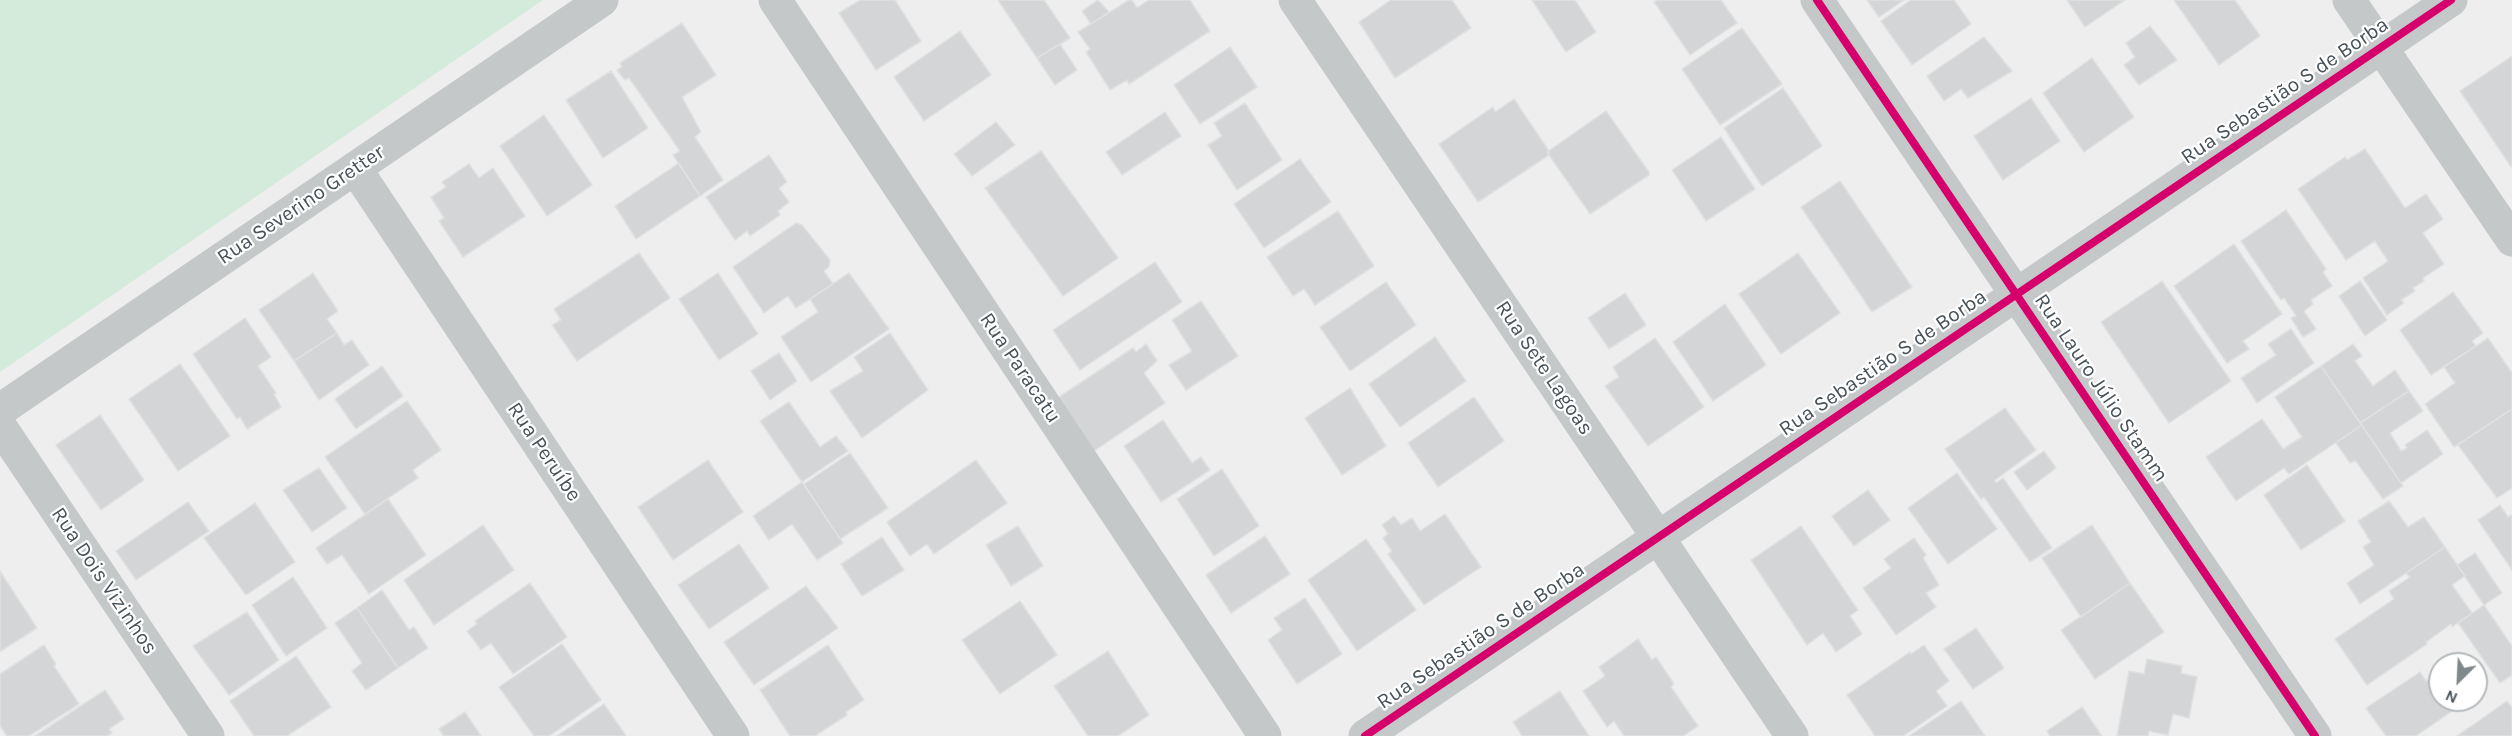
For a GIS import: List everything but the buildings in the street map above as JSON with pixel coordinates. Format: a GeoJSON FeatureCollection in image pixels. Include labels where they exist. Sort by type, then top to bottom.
{"type":"FeatureCollection","features":[{"type":"Feature","properties":{"kind":"street","name":"Rua Severino Gretter"},"geometry":{"type":"LineString","coordinates":[[0,410],[602,0]]}},
{"type":"Feature","properties":{"kind":"street","name":"Rua Paracatu"},"geometry":{"type":"LineString","coordinates":[[775,0],[1265,736]]}},
{"type":"Feature","properties":{"kind":"street","name":"Rua Sete Lagoas"},"geometry":{"type":"LineString","coordinates":[[1295,0],[1792,736]]}},
{"type":"Feature","properties":{"kind":"street","name":"Rua Lauro Júlio Stamm"},"geometry":{"type":"LineString","coordinates":[[1817,0],[2315,736]]}},
{"type":"Feature","properties":{"kind":"street"},"geometry":{"type":"LineString","coordinates":[[2349,0],[2512,240]]}},
{"type":"Feature","properties":{"kind":"street","name":"Rua Sebastião S de Borba"},"geometry":{"type":"LineString","coordinates":[[1365,736],[2451,0]]}},
{"type":"Feature","properties":{"kind":"street","name":"Rua Peruíbe"},"geometry":{"type":"LineString","coordinates":[[355,168],[733,736]]}},
{"type":"Feature","properties":{"kind":"street","name":"Rua Dois Vizinhos"},"geometry":{"type":"LineString","coordinates":[[0,426],[208,736]]}},
{"type":"Feature","properties":{"kind":"green space"},"geometry":{"type":"Polygon","coordinates":[[[0,0],[543,0],[0,372],[0,0]]]}},
{"type":"Feature","properties":{"kind":"cycle path"},"geometry":{"type":"LineString","coordinates":[[1817,0],[2315,736]]}},
{"type":"Feature","properties":{"kind":"cycle path"},"geometry":{"type":"LineString","coordinates":[[1365,736],[2451,0]]}}]}
